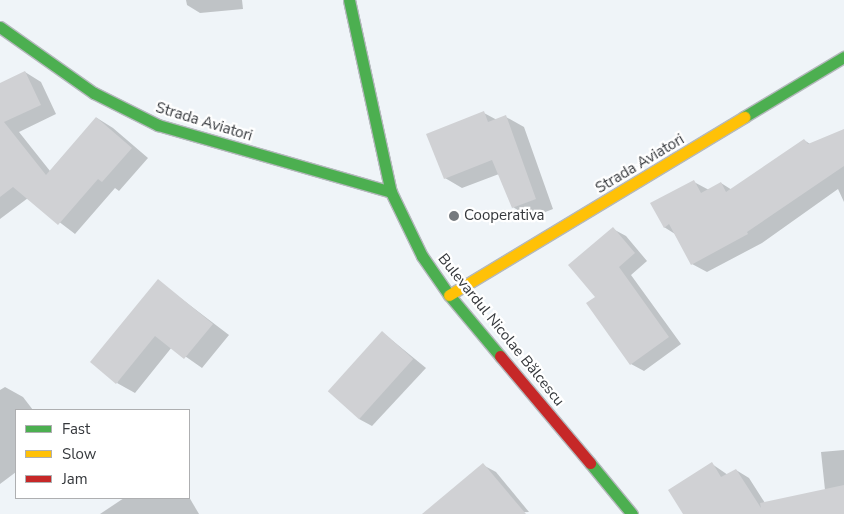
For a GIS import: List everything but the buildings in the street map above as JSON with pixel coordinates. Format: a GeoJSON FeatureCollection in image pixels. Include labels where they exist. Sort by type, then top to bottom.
{"type":"FeatureCollection","features":[{"type":"Feature","properties":{"kind":"street","name":"Bulevardul Nicolae Bălcescu"},"geometry":{"type":"LineString","coordinates":[[349,0],[391,192],[422,256],[449,295],[632,514]]}},
{"type":"Feature","properties":{"kind":"street","name":"Strada Aviatori"},"geometry":{"type":"LineString","coordinates":[[0,27],[94,93],[158,126],[391,192]]}},
{"type":"Feature","properties":{"kind":"street","name":"Strada Aviatori"},"geometry":{"type":"LineString","coordinates":[[449,295],[844,56]]}},
{"type":"Feature","properties":{"kind":"traffic: fast"},"geometry":{"type":"LineString","coordinates":[[349,0],[391,192],[422,256],[449,295],[500,356]]}},
{"type":"Feature","properties":{"kind":"traffic: fast"},"geometry":{"type":"LineString","coordinates":[[0,27],[94,93],[158,125],[391,192]]}},
{"type":"Feature","properties":{"kind":"traffic: fast"},"geometry":{"type":"LineString","coordinates":[[744,117],[844,57]]}},
{"type":"Feature","properties":{"kind":"traffic: fast"},"geometry":{"type":"LineString","coordinates":[[590,463],[632,514]]}},
{"type":"Feature","properties":{"kind":"traffic: slow"},"geometry":{"type":"LineString","coordinates":[[449,295],[744,117]]}},
{"type":"Feature","properties":{"kind":"traffic: jam"},"geometry":{"type":"LineString","coordinates":[[500,356],[590,463]]}},
{"type":"Feature","properties":{"kind":"place","name":"Cooperativa"},"geometry":{"type":"Point","coordinates":[454,216]}}]}
